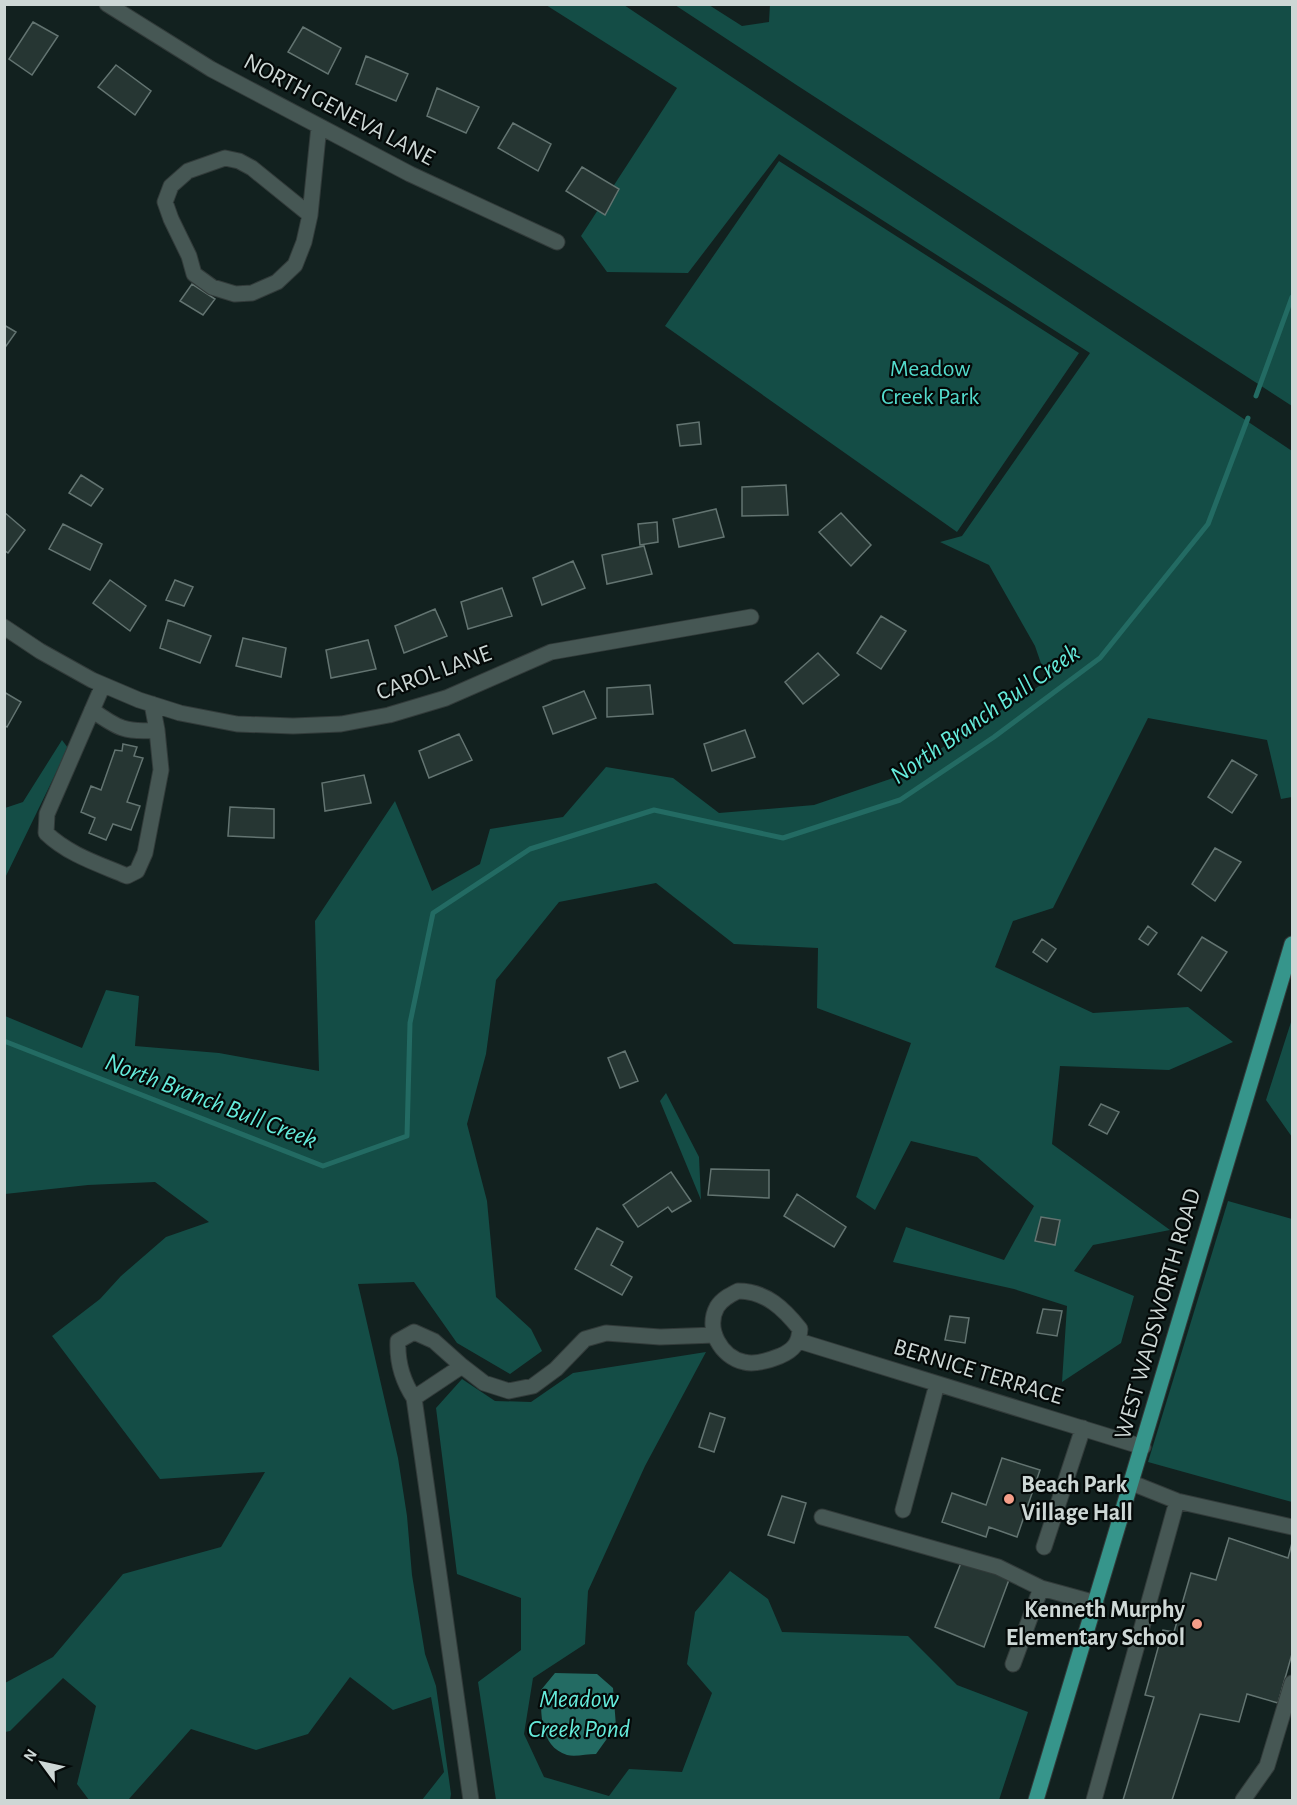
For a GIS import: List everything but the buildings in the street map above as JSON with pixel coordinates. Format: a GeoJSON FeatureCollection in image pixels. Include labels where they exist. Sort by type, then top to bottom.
{"type":"FeatureCollection","features":[{"type":"Feature","properties":{"kind":"main road","name":"WEST WADSWORTH ROAD"},"geometry":{"type":"LineString","coordinates":[[1036,1800],[1143,1447],[1228,1152],[1293,944]]}},
{"type":"Feature","properties":{"kind":"street","name":"NORTH GENEVA LANE"},"geometry":{"type":"LineString","coordinates":[[107,4],[211,69],[410,174],[557,242]]}},
{"type":"Feature","properties":{"kind":"street"},"geometry":{"type":"LineString","coordinates":[[310,214],[252,168],[239,160],[225,158],[188,171],[171,186],[165,202],[182,239],[194,274],[212,287],[235,294],[252,294],[277,282],[295,265],[304,242],[310,214],[319,126]]}},
{"type":"Feature","properties":{"kind":"street","name":"CAROL LANE"},"geometry":{"type":"LineString","coordinates":[[4,627],[40,651],[103,685],[152,705],[180,714],[237,724],[293,726],[340,724],[389,716],[446,698],[551,652],[751,616]]}},
{"type":"Feature","properties":{"kind":"street"},"geometry":{"type":"LineString","coordinates":[[103,685],[47,814],[46,833],[57,844],[76,855],[127,876],[137,871],[146,853],[161,771],[158,730],[152,705]]}},
{"type":"Feature","properties":{"kind":"street"},"geometry":{"type":"LineString","coordinates":[[92,710],[117,727],[139,732],[158,730]]}},
{"type":"Feature","properties":{"kind":"street"},"geometry":{"type":"LineString","coordinates":[[738,1291],[750,1291],[765,1296],[788,1313],[800,1329],[799,1341],[789,1352],[773,1359],[745,1362],[732,1357],[720,1347],[712,1324],[717,1308],[727,1297],[738,1291]]}},
{"type":"Feature","properties":{"kind":"street"},"geometry":{"type":"LineString","coordinates":[[471,1800],[414,1398],[404,1382],[398,1355],[398,1341],[414,1332],[434,1341],[484,1383],[509,1391],[533,1386],[556,1369],[585,1339],[606,1334],[660,1337],[715,1335]]}},
{"type":"Feature","properties":{"kind":"street","name":"BERNICE TERRACE"},"geometry":{"type":"LineString","coordinates":[[799,1341],[1143,1447]]}},
{"type":"Feature","properties":{"kind":"street"},"geometry":{"type":"LineString","coordinates":[[414,1398],[462,1366]]}},
{"type":"Feature","properties":{"kind":"street"},"geometry":{"type":"LineString","coordinates":[[903,1510],[937,1384]]}},
{"type":"Feature","properties":{"kind":"street"},"geometry":{"type":"LineString","coordinates":[[1044,1547],[1083,1428]]}},
{"type":"Feature","properties":{"kind":"street"},"geometry":{"type":"LineString","coordinates":[[1132,1483],[1176,1501],[1293,1527]]}},
{"type":"Feature","properties":{"kind":"street"},"geometry":{"type":"LineString","coordinates":[[1094,1800],[1176,1501]]}},
{"type":"Feature","properties":{"kind":"street"},"geometry":{"type":"LineString","coordinates":[[822,1517],[998,1567],[1041,1588],[1096,1603]]}},
{"type":"Feature","properties":{"kind":"street"},"geometry":{"type":"LineString","coordinates":[[1013,1664],[1041,1588]]}},
{"type":"Feature","properties":{"kind":"street"},"geometry":{"type":"LineString","coordinates":[[1243,1800],[1267,1766],[1293,1683]]}},
{"type":"Feature","properties":{"kind":"green space"},"geometry":{"type":"Polygon","coordinates":[[[770,4],[1292,5],[1292,406],[675,5],[709,5],[742,26],[769,22],[770,4]]]}},
{"type":"Feature","properties":{"kind":"green space"},"geometry":{"type":"Polygon","coordinates":[[[546,5],[624,5],[1292,451],[1292,797],[1281,799],[1267,740],[1148,718],[1053,908],[1013,921],[995,967],[1093,1013],[1188,1007],[1233,1042],[1169,1070],[1060,1066],[1052,1144],[1170,1230],[1093,1245],[1074,1271],[1134,1296],[1121,1343],[1062,1382],[1067,1306],[1014,1289],[893,1262],[906,1227],[1004,1260],[1034,1206],[977,1157],[911,1141],[875,1210],[856,1197],[911,1043],[817,1008],[818,948],[734,944],[656,883],[559,902],[496,980],[486,1054],[467,1124],[487,1201],[496,1297],[531,1329],[542,1351],[510,1374],[457,1343],[414,1282],[358,1284],[398,1458],[407,1516],[412,1575],[425,1654],[436,1686],[450,1800],[422,1800],[444,1772],[431,1697],[393,1710],[350,1677],[308,1734],[256,1750],[191,1729],[130,1800],[89,1800],[77,1784],[96,1706],[63,1678],[10,1731],[5,1732],[5,1683],[53,1657],[123,1574],[221,1547],[265,1472],[160,1479],[52,1336],[100,1299],[121,1276],[166,1237],[209,1222],[155,1182],[88,1185],[5,1194],[5,1016],[82,1048],[106,990],[139,996],[135,1046],[219,1053],[319,1071],[315,921],[395,801],[432,891],[480,864],[490,829],[563,817],[606,767],[673,778],[719,813],[814,805],[896,777],[1047,681],[1035,646],[989,565],[940,542],[962,536],[1090,353],[779,154],[688,273],[607,272],[581,236],[677,88],[546,5]]]}},
{"type":"Feature","properties":{"kind":"green space","name":"Meadow Creek Park"},"geometry":{"type":"Polygon","coordinates":[[[779,161],[1079,353],[957,532],[665,326],[779,161]]]}},
{"type":"Feature","properties":{"kind":"green space"},"geometry":{"type":"Polygon","coordinates":[[[62,740],[68,748],[5,878],[5,808],[23,802],[62,740]]]}},
{"type":"Feature","properties":{"kind":"green space"},"geometry":{"type":"Polygon","coordinates":[[[1292,1019],[1292,1137],[1266,1100],[1292,1019]]]}},
{"type":"Feature","properties":{"kind":"green space"},"geometry":{"type":"Polygon","coordinates":[[[666,1093],[699,1157],[701,1200],[660,1101],[666,1093]]]}},
{"type":"Feature","properties":{"kind":"green space"},"geometry":{"type":"Polygon","coordinates":[[[1228,1201],[1292,1219],[1292,1502],[1148,1462],[1228,1201]]]}},
{"type":"Feature","properties":{"kind":"green space"},"geometry":{"type":"Polygon","coordinates":[[[706,1352],[645,1466],[588,1591],[585,1644],[533,1678],[524,1734],[544,1777],[609,1796],[629,1769],[682,1772],[712,1693],[687,1664],[695,1612],[730,1571],[768,1599],[782,1632],[908,1636],[957,1685],[1028,1712],[999,1800],[496,1800],[478,1682],[521,1650],[521,1598],[457,1574],[436,1408],[462,1379],[495,1401],[531,1402],[573,1373],[706,1352]]]}},
{"type":"Feature","properties":{"kind":"water","name":"Meadow Creek Pond"},"geometry":{"type":"Polygon","coordinates":[[[555,1673],[597,1674],[613,1688],[616,1726],[596,1754],[567,1755],[558,1751],[546,1737],[542,1718],[541,1690],[555,1673]]]}},
{"type":"Feature","properties":{"kind":"waterway","name":"North Branch Bull Creek"},"geometry":{"type":"LineString","coordinates":[[1256,396],[1292,297]]}},
{"type":"Feature","properties":{"kind":"waterway","name":"North Branch Bull Creek"},"geometry":{"type":"LineString","coordinates":[[4,1041],[323,1166],[407,1136],[410,1023],[433,913],[530,849],[654,810],[783,838],[900,800],[994,737],[1100,658],[1208,524],[1248,418]]}},
{"type":"Feature","properties":{"kind":"place","name":"Beach Park Village Hall"},"geometry":{"type":"Point","coordinates":[1009,1499]}},
{"type":"Feature","properties":{"kind":"place","name":"Kenneth Murphy Elementary School"},"geometry":{"type":"Point","coordinates":[1197,1624]}}]}
